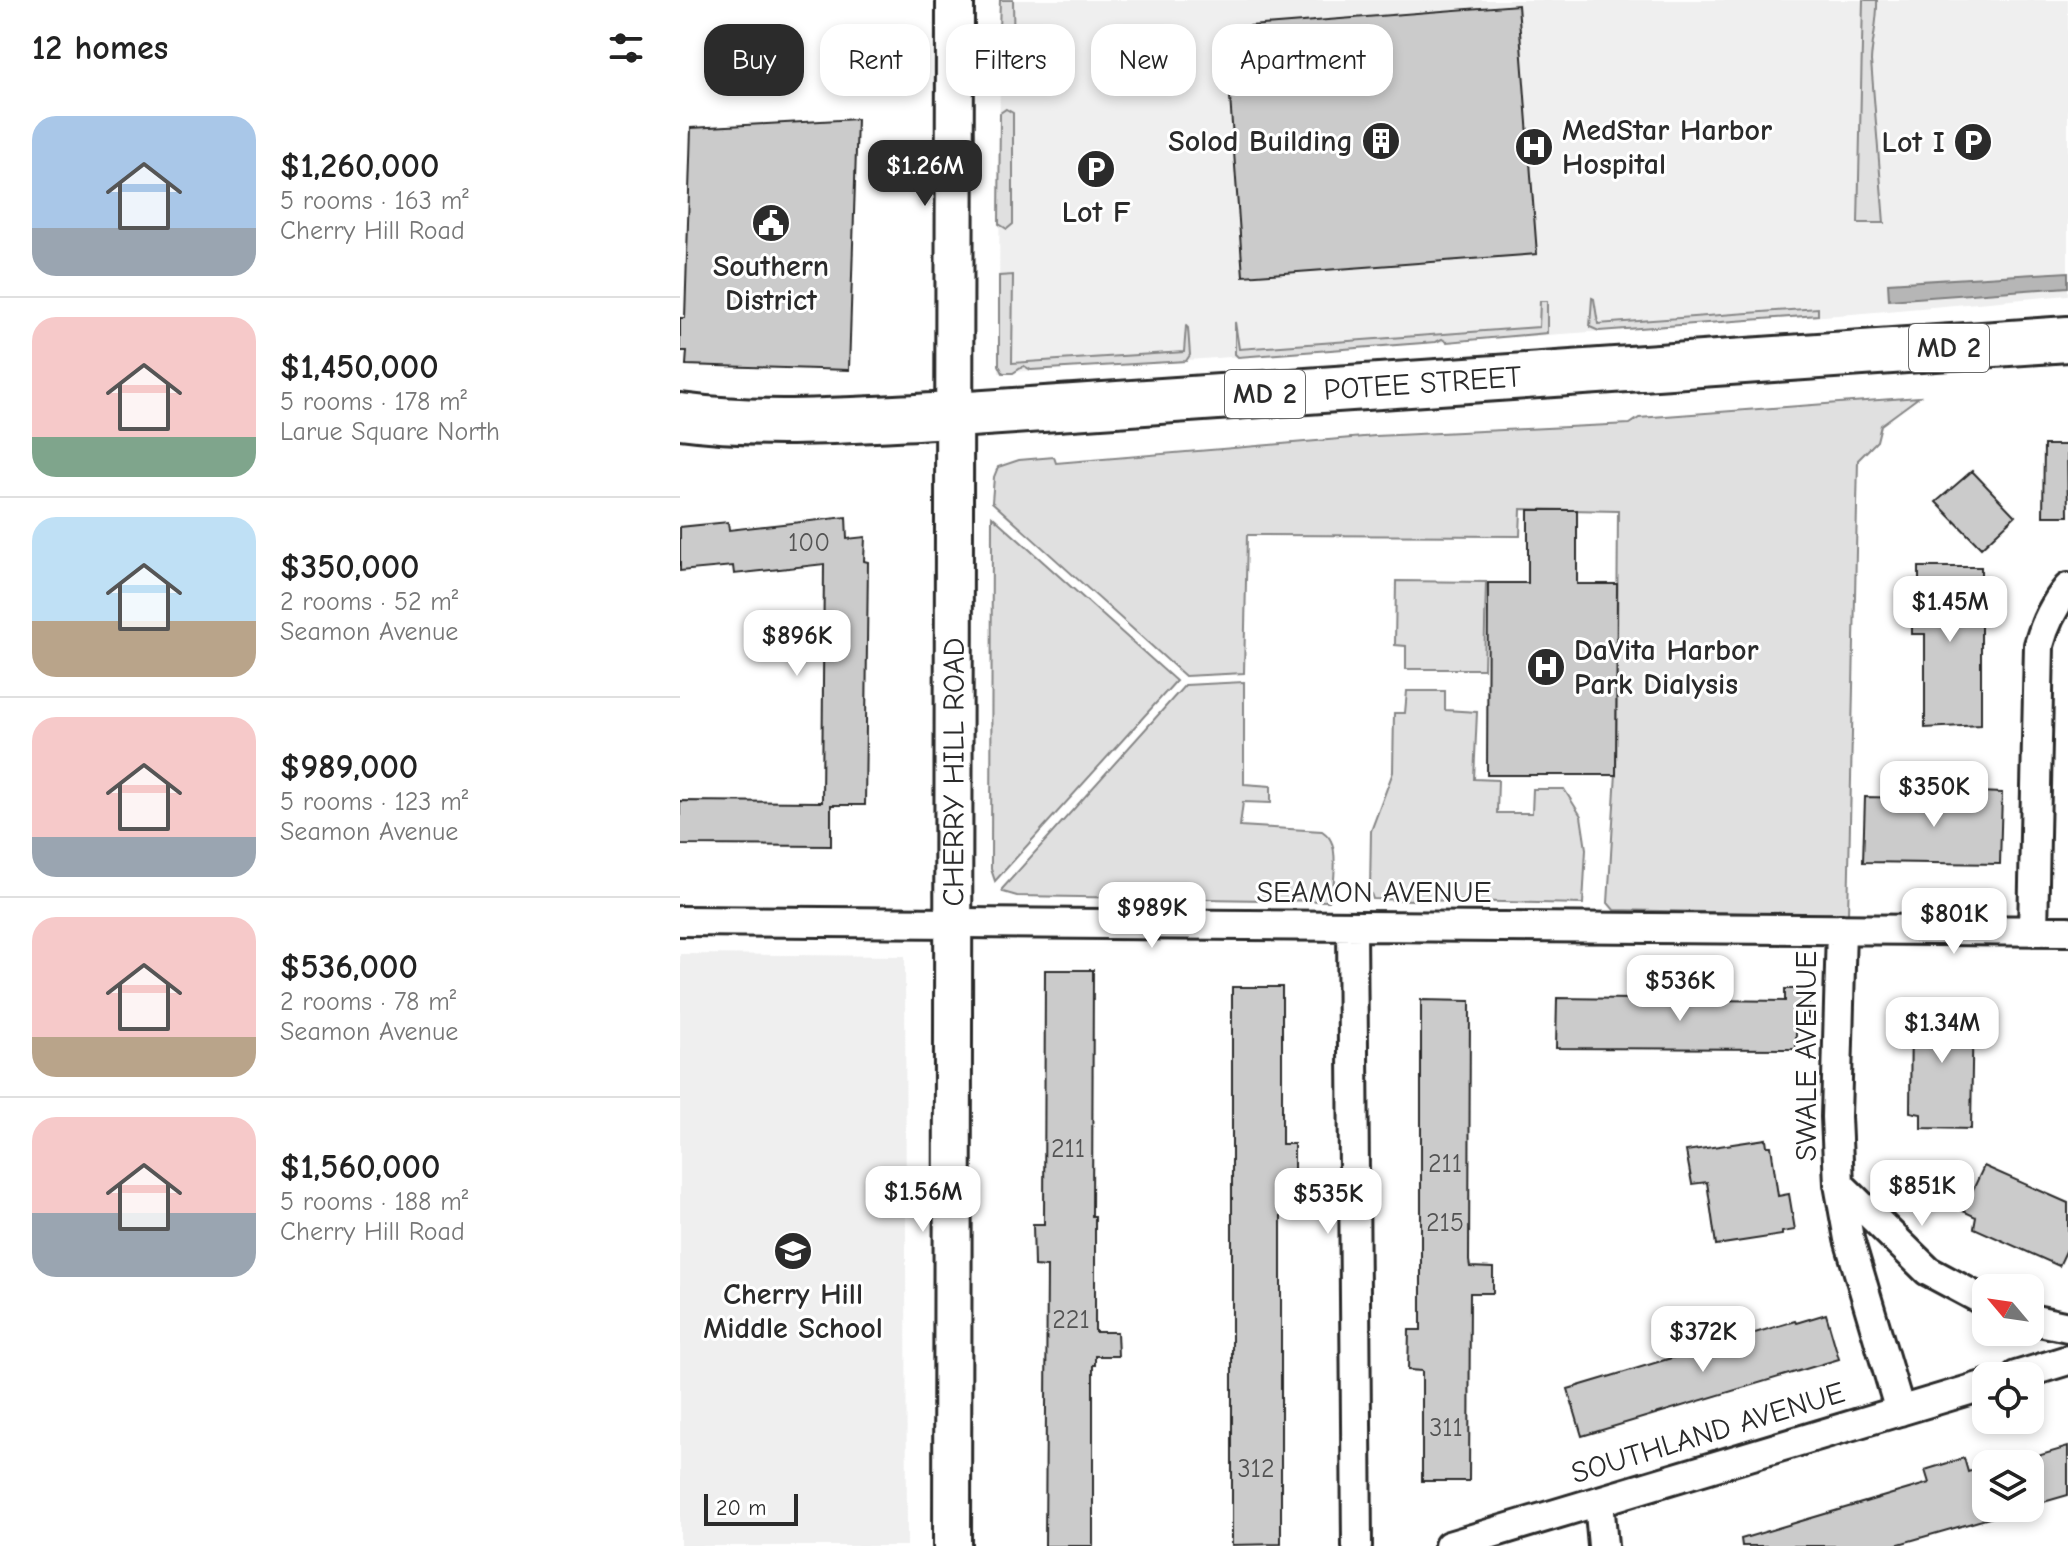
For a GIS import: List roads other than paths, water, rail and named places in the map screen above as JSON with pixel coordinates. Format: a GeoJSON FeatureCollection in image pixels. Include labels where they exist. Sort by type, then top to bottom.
{"type":"FeatureCollection","features":[{"type":"Feature","properties":{"kind":"main road","name":"POTEE STREET"},"geometry":{"type":"LineString","coordinates":[[680,416],[799,421],[955,415],[2068,339]]}},
{"type":"Feature","properties":{"kind":"street","name":"CHERRY HILL ROAD"},"geometry":{"type":"LineString","coordinates":[[952,1546],[955,0]]}},
{"type":"Feature","properties":{"kind":"street"},"geometry":{"type":"LineString","coordinates":[[2033,931],[2039,645],[2044,624],[2061,595]]}},
{"type":"Feature","properties":{"kind":"street","name":"SEAMON AVENUE"},"geometry":{"type":"LineString","coordinates":[[680,921],[2068,931]]}},
{"type":"Feature","properties":{"kind":"street"},"geometry":{"type":"LineString","coordinates":[[1352,926],[1357,1546]]}},
{"type":"Feature","properties":{"kind":"street","name":"SWALE AVENUE"},"geometry":{"type":"LineString","coordinates":[[1841,929],[1836,1117],[1839,1184],[1849,1239],[1900,1411]]}},
{"type":"Feature","properties":{"kind":"street","name":"SWALE AVENUE"},"geometry":{"type":"LineString","coordinates":[[1839,1184],[1928,1271],[1972,1295]]}},
{"type":"Feature","properties":{"kind":"street"},"geometry":{"type":"LineString","coordinates":[[2044,1322],[2068,1327]]}},
{"type":"Feature","properties":{"kind":"street"},"geometry":{"type":"LineString","coordinates":[[2044,1367],[2068,1360]]}},
{"type":"Feature","properties":{"kind":"street","name":"SOUTHLAND AVENUE"},"geometry":{"type":"LineString","coordinates":[[1449,1546],[1972,1389]]}},
{"type":"Feature","properties":{"kind":"street"},"geometry":{"type":"LineString","coordinates":[[1599,1501],[1603,1546]]}},
{"type":"Feature","properties":{"kind":"place","name":"Solod Building"},"geometry":{"type":"Point","coordinates":[1381,141]}},
{"type":"Feature","properties":{"kind":"place","name":"Lot I"},"geometry":{"type":"Point","coordinates":[1973,142]}},
{"type":"Feature","properties":{"kind":"place","name":"MedStar Harbor Hospital"},"geometry":{"type":"Point","coordinates":[1534,147]}},
{"type":"Feature","properties":{"kind":"place","name":"Lot F"},"geometry":{"type":"Point","coordinates":[1096,169]}},
{"type":"Feature","properties":{"kind":"place","name":"Southern District"},"geometry":{"type":"Point","coordinates":[771,223]}},
{"type":"Feature","properties":{"kind":"place","name":"DaVita Harbor Park Dialysis"},"geometry":{"type":"Point","coordinates":[1546,667]}},
{"type":"Feature","properties":{"kind":"place","name":"Cherry Hill Middle School"},"geometry":{"type":"Point","coordinates":[793,1251]}}]}
